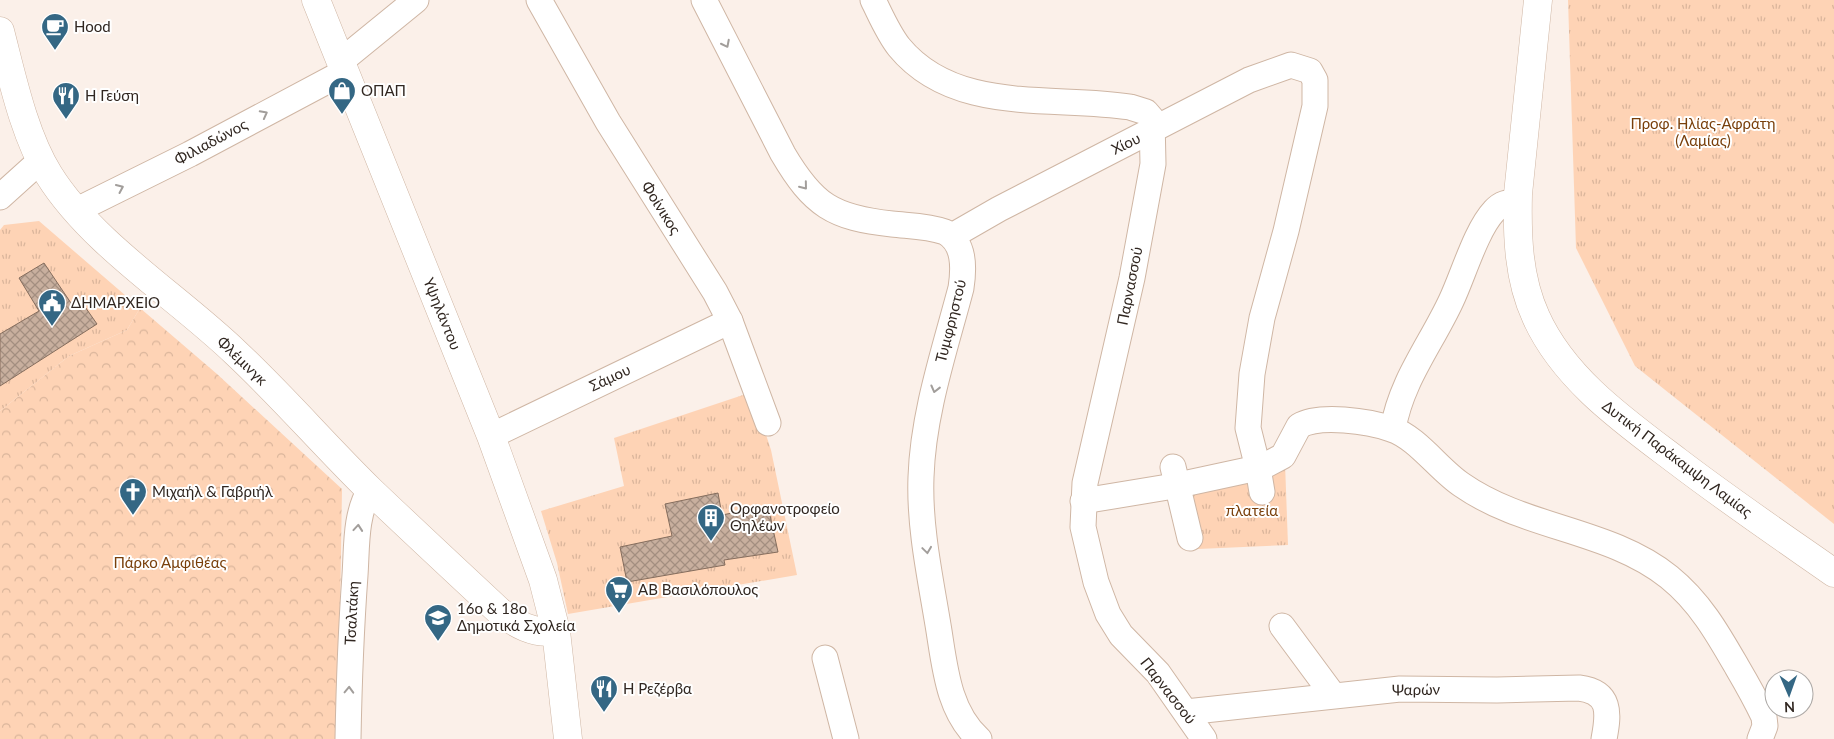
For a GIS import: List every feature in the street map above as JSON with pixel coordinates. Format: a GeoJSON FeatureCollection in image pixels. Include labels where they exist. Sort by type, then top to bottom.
{"type":"FeatureCollection","features":[{"type":"Feature","properties":{"kind":"main road","name":"Υψηλάντου"},"geometry":{"type":"LineString","coordinates":[[316,0],[491,436],[543,580],[556,631],[568,739]]}},
{"type":"Feature","properties":{"kind":"main road","name":"Δυτική Παράκαμψη Λαμίας"},"geometry":{"type":"LineString","coordinates":[[1538,0],[1518,202],[1518,247],[1528,294],[1545,335],[1570,369],[1603,404],[1711,488],[1834,573]]}},
{"type":"Feature","properties":{"kind":"main road","name":"Φλέμινγκ"},"geometry":{"type":"LineString","coordinates":[[0,31],[20,100],[41,160],[60,191],[77,210],[112,246],[236,352],[370,490],[504,615],[522,626],[534,630],[556,631]]}},
{"type":"Feature","properties":{"kind":"street","name":"Φοίνικος"},"geometry":{"type":"LineString","coordinates":[[539,0],[608,122],[715,292],[730,321],[768,423]]}},
{"type":"Feature","properties":{"kind":"street"},"geometry":{"type":"LineString","coordinates":[[704,0],[783,154],[797,176],[817,201],[830,209],[851,216],[887,223],[930,228],[952,236]]}},
{"type":"Feature","properties":{"kind":"street"},"geometry":{"type":"LineString","coordinates":[[873,0],[897,45],[915,64],[944,82],[1004,97],[1138,108],[1150,116],[1154,131]]}},
{"type":"Feature","properties":{"kind":"street","name":"Φιλιαδώνος"},"geometry":{"type":"LineString","coordinates":[[77,210],[190,154],[342,67],[407,3]]}},
{"type":"Feature","properties":{"kind":"street","name":"Χίου"},"geometry":{"type":"LineString","coordinates":[[952,236],[1016,200],[1265,73],[1291,66],[1305,68],[1310,71],[1315,80],[1316,106],[1286,231],[1262,318],[1252,374],[1248,428],[1260,480]]}},
{"type":"Feature","properties":{"kind":"street","name":"Παρνασσού"},"geometry":{"type":"LineString","coordinates":[[1154,131],[1153,164],[1132,278],[1092,447],[1082,516],[1086,546],[1099,594],[1108,614],[1121,635],[1158,673],[1204,739]]}},
{"type":"Feature","properties":{"kind":"street"},"geometry":{"type":"LineString","coordinates":[[0,197],[41,160]]}},
{"type":"Feature","properties":{"kind":"street"},"geometry":{"type":"LineString","coordinates":[[1393,429],[1396,410],[1405,385],[1452,300],[1485,225],[1493,212],[1501,205],[1507,202],[1518,202]]}},
{"type":"Feature","properties":{"kind":"street","name":"Τυμφρηστού"},"geometry":{"type":"LineString","coordinates":[[952,236],[962,258],[963,270],[930,409],[922,458],[921,507],[950,691],[965,724],[979,739]]}},
{"type":"Feature","properties":{"kind":"street","name":"Σάμου"},"geometry":{"type":"LineString","coordinates":[[491,436],[730,321]]}},
{"type":"Feature","properties":{"kind":"street"},"geometry":{"type":"LineString","coordinates":[[1083,501],[1175,476],[1260,480],[1281,459],[1288,450],[1296,430],[1307,421],[1365,423],[1393,429],[1410,440],[1455,480],[1480,496],[1560,528],[1618,548],[1669,577],[1694,601],[1716,629],[1762,728]]}},
{"type":"Feature","properties":{"kind":"street"},"geometry":{"type":"LineString","coordinates":[[1175,476],[1190,538]]}},
{"type":"Feature","properties":{"kind":"street","name":"Τσαλτάκη"},"geometry":{"type":"LineString","coordinates":[[348,739],[351,621],[358,522],[362,502],[370,490]]}},
{"type":"Feature","properties":{"kind":"street"},"geometry":{"type":"LineString","coordinates":[[1282,626],[1333,695]]}},
{"type":"Feature","properties":{"kind":"street"},"geometry":{"type":"LineString","coordinates":[[825,658],[846,739]]}},
{"type":"Feature","properties":{"kind":"street","name":"Ψαρών"},"geometry":{"type":"LineString","coordinates":[[1186,712],[1400,689],[1587,689],[1598,693],[1604,700],[1607,716],[1604,739]]}},
{"type":"Feature","properties":{"kind":"green space","name":"Προφ. Ηλίας-Αφράτη (Λαμίας)"},"geometry":{"type":"Polygon","coordinates":[[[1568,0],[1834,0],[1834,524],[1635,366],[1576,248],[1568,0]]]}},
{"type":"Feature","properties":{"kind":"green space"},"geometry":{"type":"Polygon","coordinates":[[[39,221],[140,308],[127,330],[69,356],[0,411],[0,230],[4,225],[39,221]]]}},
{"type":"Feature","properties":{"kind":"green space","name":"Πάρκο Αμφιθέας"},"geometry":{"type":"Polygon","coordinates":[[[140,308],[217,374],[342,489],[338,739],[0,739],[0,411],[69,356],[127,330],[140,308]]]}},
{"type":"Feature","properties":{"kind":"green space"},"geometry":{"type":"Polygon","coordinates":[[[752,392],[771,450],[797,575],[568,614],[557,563],[541,511],[624,486],[614,438],[752,392]]]}},
{"type":"Feature","properties":{"kind":"green space","name":"πλατεία"},"geometry":{"type":"Polygon","coordinates":[[[1285,463],[1288,545],[1198,549],[1184,490],[1285,463]]]}},
{"type":"Feature","properties":{"kind":"building","name":"ΔΗΜΑΡΧΕΙΟ"},"geometry":{"type":"Polygon","coordinates":[[[44,263],[75,309],[83,304],[97,324],[0,386],[0,334],[39,311],[19,278],[44,263]]]}},
{"type":"Feature","properties":{"kind":"building","name":"Ορφανοτροφείο Θηλέων"},"geometry":{"type":"Polygon","coordinates":[[[718,493],[722,515],[768,506],[778,552],[724,560],[725,565],[627,582],[620,547],[672,536],[665,504],[718,493]]]}},
{"type":"Feature","properties":{"kind":"place","name":"Hood"},"geometry":{"type":"Point","coordinates":[55,51]}},
{"type":"Feature","properties":{"kind":"place","name":"ΟΠΑΠ"},"geometry":{"type":"Point","coordinates":[342,115]}},
{"type":"Feature","properties":{"kind":"place","name":"Η Γεύση"},"geometry":{"type":"Point","coordinates":[66,120]}},
{"type":"Feature","properties":{"kind":"place","name":"ΔΗΜΑΡΧΕΙΟ"},"geometry":{"type":"Point","coordinates":[52,327]}},
{"type":"Feature","properties":{"kind":"place","name":"Μιχαήλ & Γαβριήλ"},"geometry":{"type":"Point","coordinates":[133,516]}},
{"type":"Feature","properties":{"kind":"place","name":"Ορφανοτροφείο Θηλέων"},"geometry":{"type":"Point","coordinates":[711,542]}},
{"type":"Feature","properties":{"kind":"place","name":"ΑΒ Βασιλόπουλος"},"geometry":{"type":"Point","coordinates":[619,614]}},
{"type":"Feature","properties":{"kind":"place","name":"16ο & 18ο Δημοτικά Σχολεία"},"geometry":{"type":"Point","coordinates":[438,642]}},
{"type":"Feature","properties":{"kind":"place","name":"Η Ρεζέρβα"},"geometry":{"type":"Point","coordinates":[604,713]}}]}
